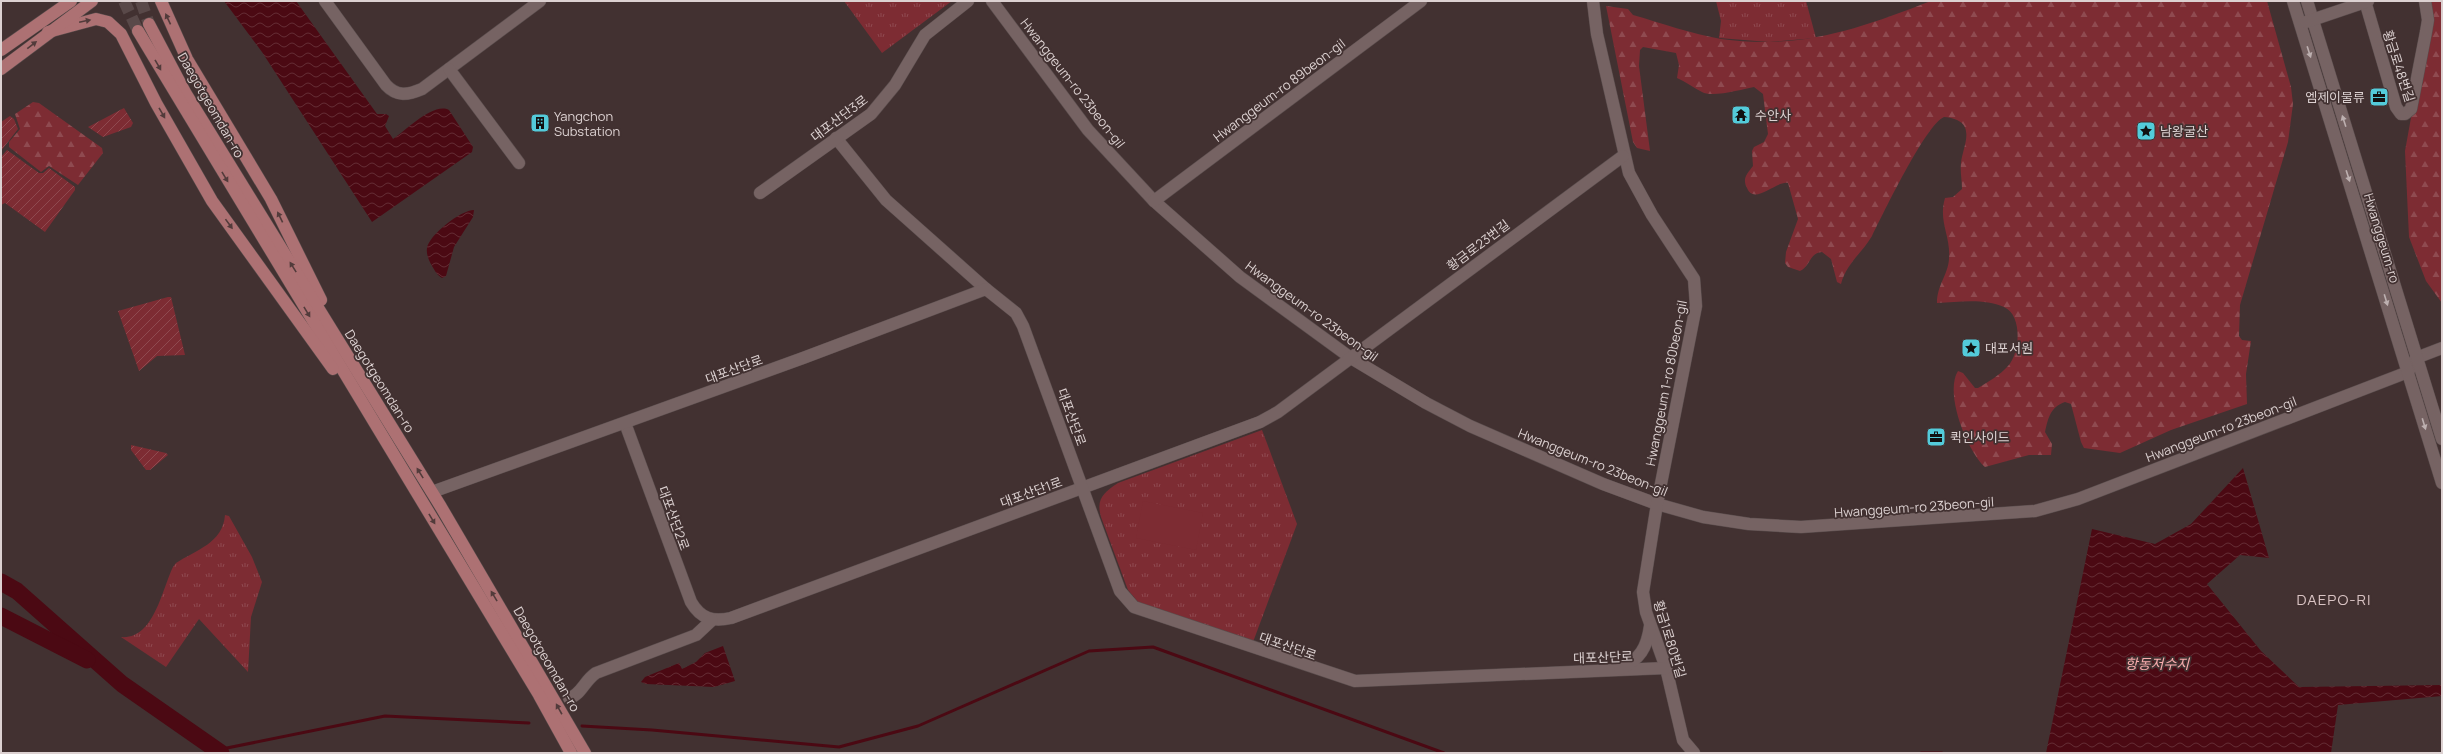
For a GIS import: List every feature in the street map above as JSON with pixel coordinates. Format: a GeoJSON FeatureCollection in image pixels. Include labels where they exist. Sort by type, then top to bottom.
{"type":"FeatureCollection","features":[{"type":"Feature","properties":{"kind":"main road"},"geometry":{"type":"LineString","coordinates":[[49,17],[64,1]]}},
{"type":"Feature","properties":{"kind":"main road"},"geometry":{"type":"LineString","coordinates":[[1,50],[71,1]]}},
{"type":"Feature","properties":{"kind":"main road"},"geometry":{"type":"LineString","coordinates":[[1,69],[48,32],[92,1]]}},
{"type":"Feature","properties":{"kind":"main road"},"geometry":{"type":"LineString","coordinates":[[161,1],[188,59],[271,199],[353,365]]}},
{"type":"Feature","properties":{"kind":"main road"},"geometry":{"type":"LineString","coordinates":[[48,32],[96,19],[108,22],[121,34],[156,103],[212,201],[393,454]]}},
{"type":"Feature","properties":{"kind":"main road","name":"Daegotgeomdan-ro"},"geometry":{"type":"LineString","coordinates":[[150,24],[186,94],[432,492],[584,753]]}},
{"type":"Feature","properties":{"kind":"main road","name":"Daegotgeomdan-ro"},"geometry":{"type":"LineString","coordinates":[[138,31],[539,695],[570,753]]}},
{"type":"Feature","properties":{"kind":"street"},"geometry":{"type":"LineString","coordinates":[[325,1],[391,91],[404,95],[411,93],[448,69],[540,1]]}},
{"type":"Feature","properties":{"kind":"street","name":"대포산단3로"},"geometry":{"type":"LineString","coordinates":[[760,193],[878,107],[895,84],[925,35],[968,1]]}},
{"type":"Feature","properties":{"kind":"street","name":"Hwanggeum-ro 23beon-gil"},"geometry":{"type":"LineString","coordinates":[[992,1],[1088,130],[1154,201],[1240,277],[1351,358],[1426,403],[1470,426],[1603,484],[1657,504],[1727,522],[1780,527],[1839,526],[2036,511],[2086,496],[2408,372]]}},
{"type":"Feature","properties":{"kind":"street","name":"Hwanggeum-ro 89beon-gil"},"geometry":{"type":"LineString","coordinates":[[1154,201],[1421,1]]}},
{"type":"Feature","properties":{"kind":"street","name":"Hwanggeum 1-ro 80beon-gil"},"geometry":{"type":"LineString","coordinates":[[1593,1],[1597,34],[1624,156],[1638,193],[1688,267],[1694,279],[1697,294],[1657,504]]}},
{"type":"Feature","properties":{"kind":"street","name":"Hwanggeum-ro"},"geometry":{"type":"LineString","coordinates":[[2293,1],[2442,483]]}},
{"type":"Feature","properties":{"kind":"street","name":"Hwanggeum-ro"},"geometry":{"type":"LineString","coordinates":[[2307,1],[2442,439]]}},
{"type":"Feature","properties":{"kind":"street","name":"황금로48번길"},"geometry":{"type":"LineString","coordinates":[[2300,24],[2366,1],[2396,108],[2401,114],[2405,114],[2411,109],[2427,26],[2425,1]]}},
{"type":"Feature","properties":{"kind":"street"},"geometry":{"type":"LineString","coordinates":[[448,69],[519,162]]}},
{"type":"Feature","properties":{"kind":"street"},"geometry":{"type":"LineString","coordinates":[[836,138],[886,200],[986,289]]}},
{"type":"Feature","properties":{"kind":"street","name":"황금로23번길"},"geometry":{"type":"LineString","coordinates":[[1351,358],[1624,156]]}},
{"type":"Feature","properties":{"kind":"street","name":"대포산단로"},"geometry":{"type":"LineString","coordinates":[[432,492],[625,424],[986,289],[1020,318],[1124,598],[1134,607],[1209,634],[1354,681],[1666,668]]}},
{"type":"Feature","properties":{"kind":"street"},"geometry":{"type":"LineString","coordinates":[[2408,372],[2416,358],[2442,348]]}},
{"type":"Feature","properties":{"kind":"street","name":"대포산단1로"},"geometry":{"type":"LineString","coordinates":[[708,619],[724,619],[749,612],[1260,422],[1278,412],[1351,358]]}},
{"type":"Feature","properties":{"kind":"street","name":"대포산단2로"},"geometry":{"type":"LineString","coordinates":[[625,424],[686,590],[695,609],[708,619]]}},
{"type":"Feature","properties":{"kind":"street","name":"황금1로80번길"},"geometry":{"type":"LineString","coordinates":[[1657,504],[1643,592],[1650,625],[1666,668],[1683,740],[1694,753]]}},
{"type":"Feature","properties":{"kind":"street"},"geometry":{"type":"LineString","coordinates":[[569,698],[578,694],[585,681],[596,673],[696,635],[708,619]]}},
{"type":"Feature","properties":{"kind":"street"},"geometry":{"type":"LineString","coordinates":[[1617,670],[1636,660],[1643,652],[1648,640],[1650,625]]}},
{"type":"Feature","properties":{"kind":"green space"},"geometry":{"type":"Polygon","coordinates":[[[844,1],[952,1],[882,53],[844,1]]]}},
{"type":"Feature","properties":{"kind":"green space"},"geometry":{"type":"Polygon","coordinates":[[[1716,1],[1806,1],[1816,38],[1769,42],[1719,38],[1721,21],[1716,1]]]}},
{"type":"Feature","properties":{"kind":"green space"},"geometry":{"type":"Polygon","coordinates":[[[1931,1],[2267,1],[2291,87],[2293,104],[2288,142],[2240,305],[2239,336],[2242,340],[2251,341],[2246,374],[2247,404],[2171,430],[2120,453],[2084,448],[2071,404],[2065,402],[2053,410],[2047,423],[2045,432],[2052,444],[2051,455],[2029,455],[1985,467],[1971,448],[1965,435],[1956,407],[1954,381],[1958,371],[1963,373],[1975,388],[1978,388],[1990,381],[2005,369],[2012,360],[2015,353],[2018,335],[2014,318],[2010,311],[2004,307],[1988,302],[1963,301],[1937,303],[1937,297],[1947,270],[1949,259],[1943,207],[1945,198],[1953,197],[1962,189],[1961,163],[1966,134],[1962,123],[1955,119],[1944,117],[1936,123],[1916,152],[1872,236],[1850,265],[1841,284],[1837,282],[1831,259],[1822,252],[1814,255],[1806,266],[1800,271],[1788,267],[1785,263],[1786,252],[1798,219],[1788,183],[1783,183],[1760,194],[1750,193],[1747,188],[1745,179],[1753,166],[1752,151],[1754,147],[1764,142],[1768,134],[1763,94],[1754,87],[1720,94],[1707,94],[1677,78],[1679,65],[1676,53],[1643,47],[1640,50],[1639,66],[1650,151],[1637,148],[1633,142],[1606,6],[1628,9],[1633,15],[1710,37],[1750,42],[1777,42],[1829,35],[1879,20],[1931,1]]]}},
{"type":"Feature","properties":{"kind":"green space"},"geometry":{"type":"Polygon","coordinates":[[[2424,1],[2442,1],[2442,303],[2426,281],[2409,237],[2405,151],[2429,18],[2424,1]]]}},
{"type":"Feature","properties":{"kind":"green space"},"geometry":{"type":"Polygon","coordinates":[[[33,102],[39,103],[102,148],[103,153],[78,185],[49,166],[41,172],[9,147],[9,142],[20,129],[15,114],[33,102]]]}},
{"type":"Feature","properties":{"kind":"green space"},"geometry":{"type":"Polygon","coordinates":[[[124,108],[133,123],[131,127],[103,137],[88,127],[124,108]]]}},
{"type":"Feature","properties":{"kind":"green space"},"geometry":{"type":"Polygon","coordinates":[[[10,116],[14,119],[18,129],[1,151],[1,122],[10,116]]]}},
{"type":"Feature","properties":{"kind":"green space"},"geometry":{"type":"Polygon","coordinates":[[[7,150],[39,173],[43,173],[49,168],[75,187],[75,190],[45,232],[5,203],[1,205],[1,157],[7,150]]]}},
{"type":"Feature","properties":{"kind":"green space"},"geometry":{"type":"Polygon","coordinates":[[[171,297],[185,355],[157,356],[139,371],[118,311],[171,297]]]}},
{"type":"Feature","properties":{"kind":"green space"},"geometry":{"type":"Polygon","coordinates":[[[1262,430],[1297,524],[1253,642],[1138,602],[1128,590],[1101,517],[1099,506],[1105,493],[1118,483],[1262,430]]]}},
{"type":"Feature","properties":{"kind":"green space"},"geometry":{"type":"Polygon","coordinates":[[[131,445],[166,453],[168,455],[150,470],[146,470],[131,450],[131,445]]]}},
{"type":"Feature","properties":{"kind":"green space"},"geometry":{"type":"Polygon","coordinates":[[[1143,501],[1203,513],[1196,550],[1136,538],[1143,501]]]}},
{"type":"Feature","properties":{"kind":"green space"},"geometry":{"type":"Polygon","coordinates":[[[225,515],[229,516],[252,557],[262,582],[251,617],[248,672],[199,619],[166,667],[121,637],[132,636],[142,630],[149,622],[160,600],[173,567],[176,563],[207,545],[214,539],[223,525],[225,515]]]}},
{"type":"Feature","properties":{"kind":"water"},"geometry":{"type":"Polygon","coordinates":[[[224,1],[296,1],[377,114],[386,114],[389,116],[385,126],[393,139],[428,113],[443,109],[449,110],[473,147],[472,152],[372,222],[262,52],[224,1]]]}},
{"type":"Feature","properties":{"kind":"water"},"geometry":{"type":"Polygon","coordinates":[[[474,210],[473,217],[454,247],[446,276],[442,278],[436,273],[427,255],[429,243],[439,230],[446,224],[461,214],[474,210]]]}},
{"type":"Feature","properties":{"kind":"water","name":"항동저수지"},"geometry":{"type":"Polygon","coordinates":[[[2243,468],[2269,558],[2240,555],[2207,584],[2261,651],[2299,687],[2442,685],[2442,696],[2338,705],[2331,753],[2046,753],[2092,529],[2155,544],[2191,524],[2243,468]]]}},
{"type":"Feature","properties":{"kind":"water"},"geometry":{"type":"Polygon","coordinates":[[[723,646],[735,681],[714,687],[646,684],[641,682],[645,677],[679,663],[682,669],[696,662],[705,653],[723,646]]]}},
{"type":"Feature","properties":{"kind":"waterway"},"geometry":{"type":"LineString","coordinates":[[1,582],[17,591],[122,684],[221,753]]}},
{"type":"Feature","properties":{"kind":"waterway"},"geometry":{"type":"LineString","coordinates":[[1,616],[87,660]]}},
{"type":"Feature","properties":{"kind":"waterway"},"geometry":{"type":"LineString","coordinates":[[582,726],[652,730],[839,747],[918,726],[1089,651],[1153,647],[1444,753]]}},
{"type":"Feature","properties":{"kind":"waterway"},"geometry":{"type":"LineString","coordinates":[[217,750],[385,716],[529,723]]}},
{"type":"Feature","properties":{"kind":"waterway"},"geometry":{"type":"LineString","coordinates":[[1921,753],[1942,753]]}},
{"type":"Feature","properties":{"kind":"tunnel"},"geometry":{"type":"LineString","coordinates":[[124,1],[138,31]]}},
{"type":"Feature","properties":{"kind":"tunnel"},"geometry":{"type":"LineString","coordinates":[[141,1],[149,24]]}},
{"type":"Feature","properties":{"kind":"place","name":"엠제이물류"},"geometry":{"type":"Point","coordinates":[2379,97]}},
{"type":"Feature","properties":{"kind":"place","name":"수안사"},"geometry":{"type":"Point","coordinates":[1741,115]}},
{"type":"Feature","properties":{"kind":"place","name":"Yangchon Substation"},"geometry":{"type":"Point","coordinates":[540,123]}},
{"type":"Feature","properties":{"kind":"place","name":"남왕굴산"},"geometry":{"type":"Point","coordinates":[2146,131]}},
{"type":"Feature","properties":{"kind":"place","name":"대포서원"},"geometry":{"type":"Point","coordinates":[1971,348]}},
{"type":"Feature","properties":{"kind":"place","name":"퀵인사이드"},"geometry":{"type":"Point","coordinates":[1936,437]}},
{"type":"Feature","properties":{"kind":"district","name":"DAEPO-RI"},"geometry":{"type":"Point","coordinates":[2334,599]}}]}
